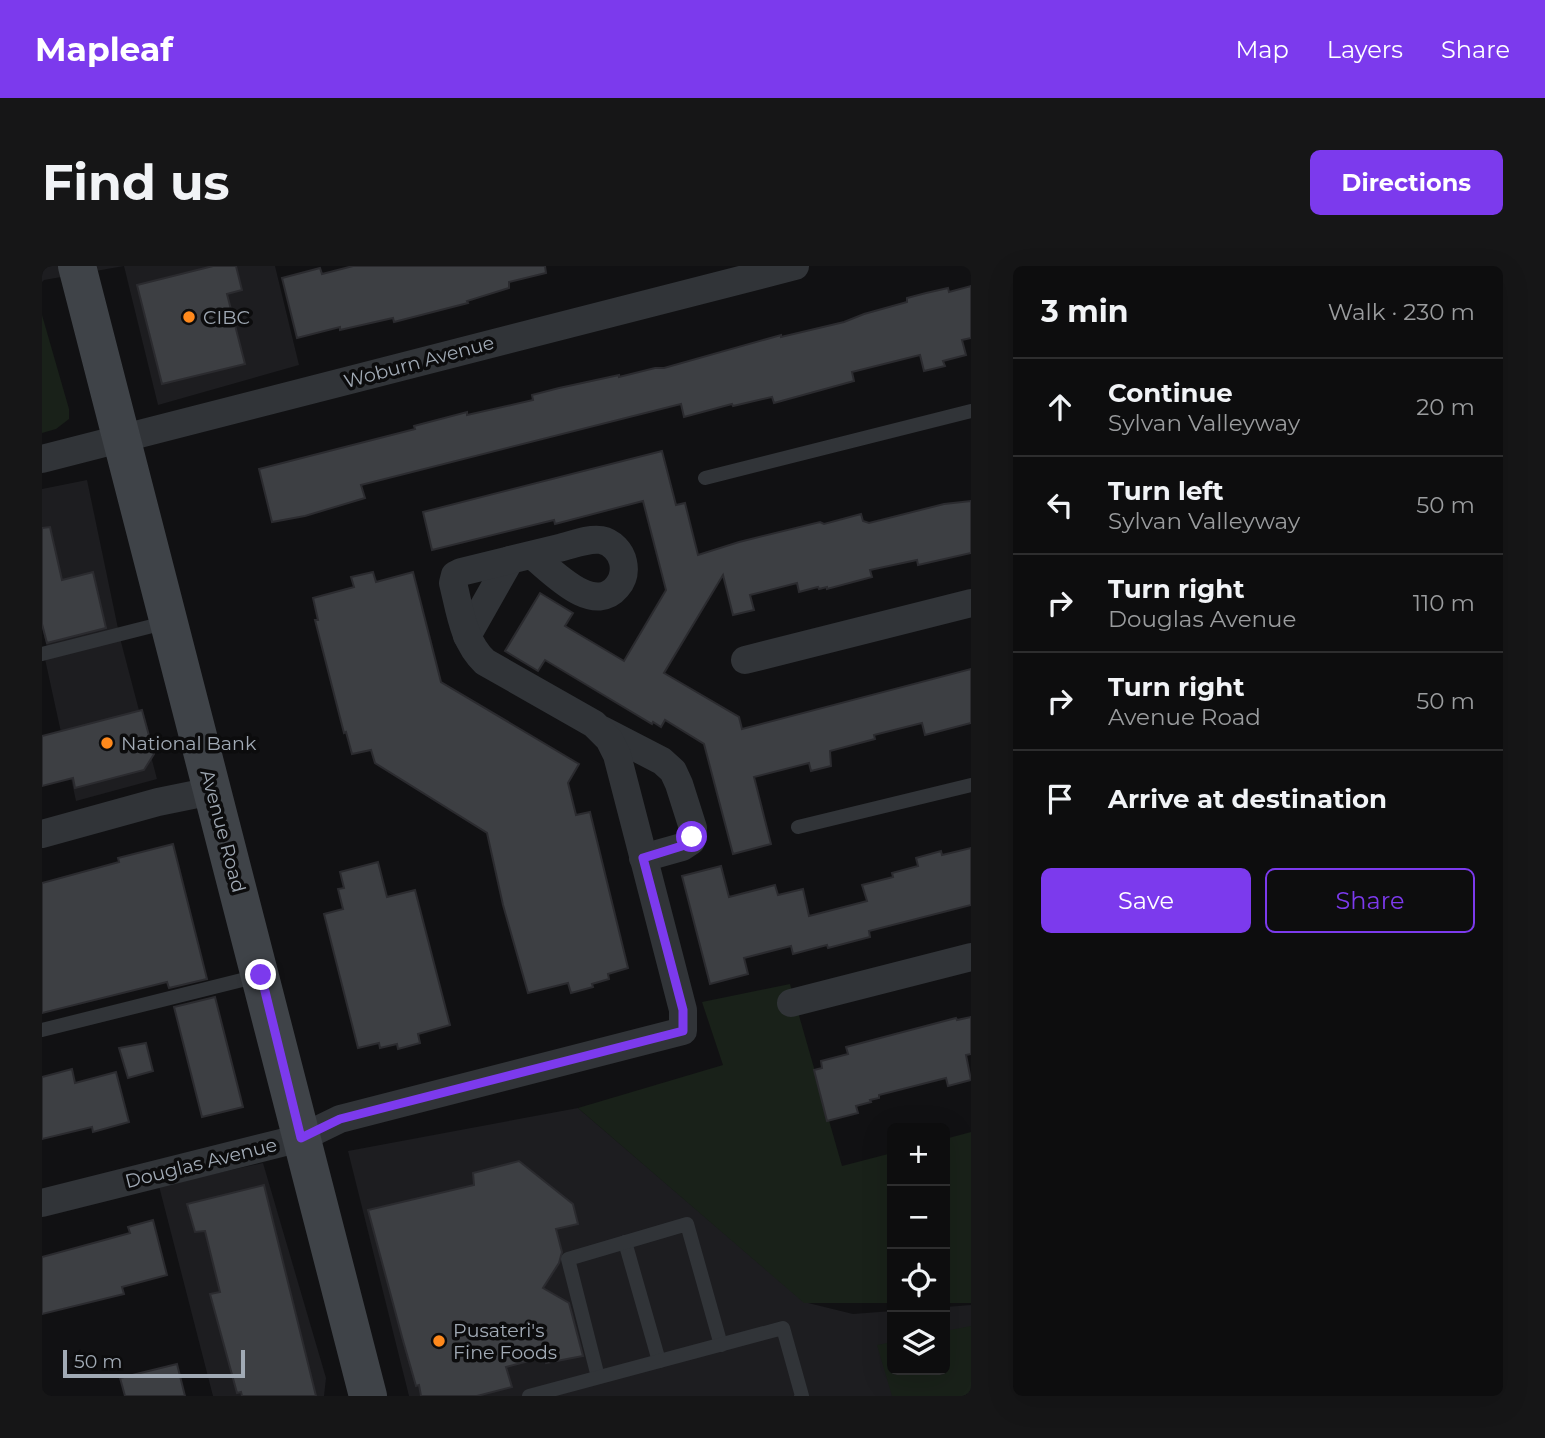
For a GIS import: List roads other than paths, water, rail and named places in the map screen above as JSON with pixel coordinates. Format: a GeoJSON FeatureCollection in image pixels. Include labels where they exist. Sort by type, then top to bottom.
{"type":"FeatureCollection","features":[{"type":"Feature","properties":{"kind":"main road","name":"Avenue Road"},"geometry":{"type":"LineString","coordinates":[[77,266],[368,1396]]}},
{"type":"Feature","properties":{"kind":"street","name":"Woburn Avenue"},"geometry":{"type":"LineString","coordinates":[[42,459],[795,266]]}},
{"type":"Feature","properties":{"kind":"street"},"geometry":{"type":"LineString","coordinates":[[467,636],[521,558],[455,575],[453,583],[467,636],[475,651],[488,664],[662,761],[673,771],[680,784],[693,828],[691,841],[643,858],[616,752],[599,728]]}},
{"type":"Feature","properties":{"kind":"street"},"geometry":{"type":"LineString","coordinates":[[744,660],[971,603]]}},
{"type":"Feature","properties":{"kind":"street"},"geometry":{"type":"LineString","coordinates":[[42,834],[158,802],[212,791]]}},
{"type":"Feature","properties":{"kind":"street","name":"Douglas Avenue"},"geometry":{"type":"LineString","coordinates":[[42,1203],[301,1138],[340,1119],[683,1031],[683,1010],[643,858]]}},
{"type":"Feature","properties":{"kind":"street"},"geometry":{"type":"LineString","coordinates":[[791,1003],[971,957]]}},
{"type":"Feature","properties":{"kind":"lane"},"geometry":{"type":"LineString","coordinates":[[705,478],[971,411]]}},
{"type":"Feature","properties":{"kind":"lane"},"geometry":{"type":"LineString","coordinates":[[42,654],[169,622]]}},
{"type":"Feature","properties":{"kind":"lane"},"geometry":{"type":"LineString","coordinates":[[799,827],[971,785]]}},
{"type":"Feature","properties":{"kind":"lane"},"geometry":{"type":"LineString","coordinates":[[42,1030],[261,975]]}},
{"type":"Feature","properties":{"kind":"lane"},"geometry":{"type":"LineString","coordinates":[[598,1377],[568,1259],[687,1224],[722,1345]]}},
{"type":"Feature","properties":{"kind":"lane"},"geometry":{"type":"LineString","coordinates":[[625,1242],[659,1361]]}},
{"type":"Feature","properties":{"kind":"lane"},"geometry":{"type":"LineString","coordinates":[[529,1396],[783,1328],[803,1395],[801,1396]]}},
{"type":"Feature","properties":{"kind":"place","name":"CIBC"},"geometry":{"type":"Point","coordinates":[189,317]}},
{"type":"Feature","properties":{"kind":"place","name":"National Bank"},"geometry":{"type":"Point","coordinates":[107,743]}},
{"type":"Feature","properties":{"kind":"place","name":"Pusateri's Fine Foods"},"geometry":{"type":"Point","coordinates":[439,1341]}}]}
